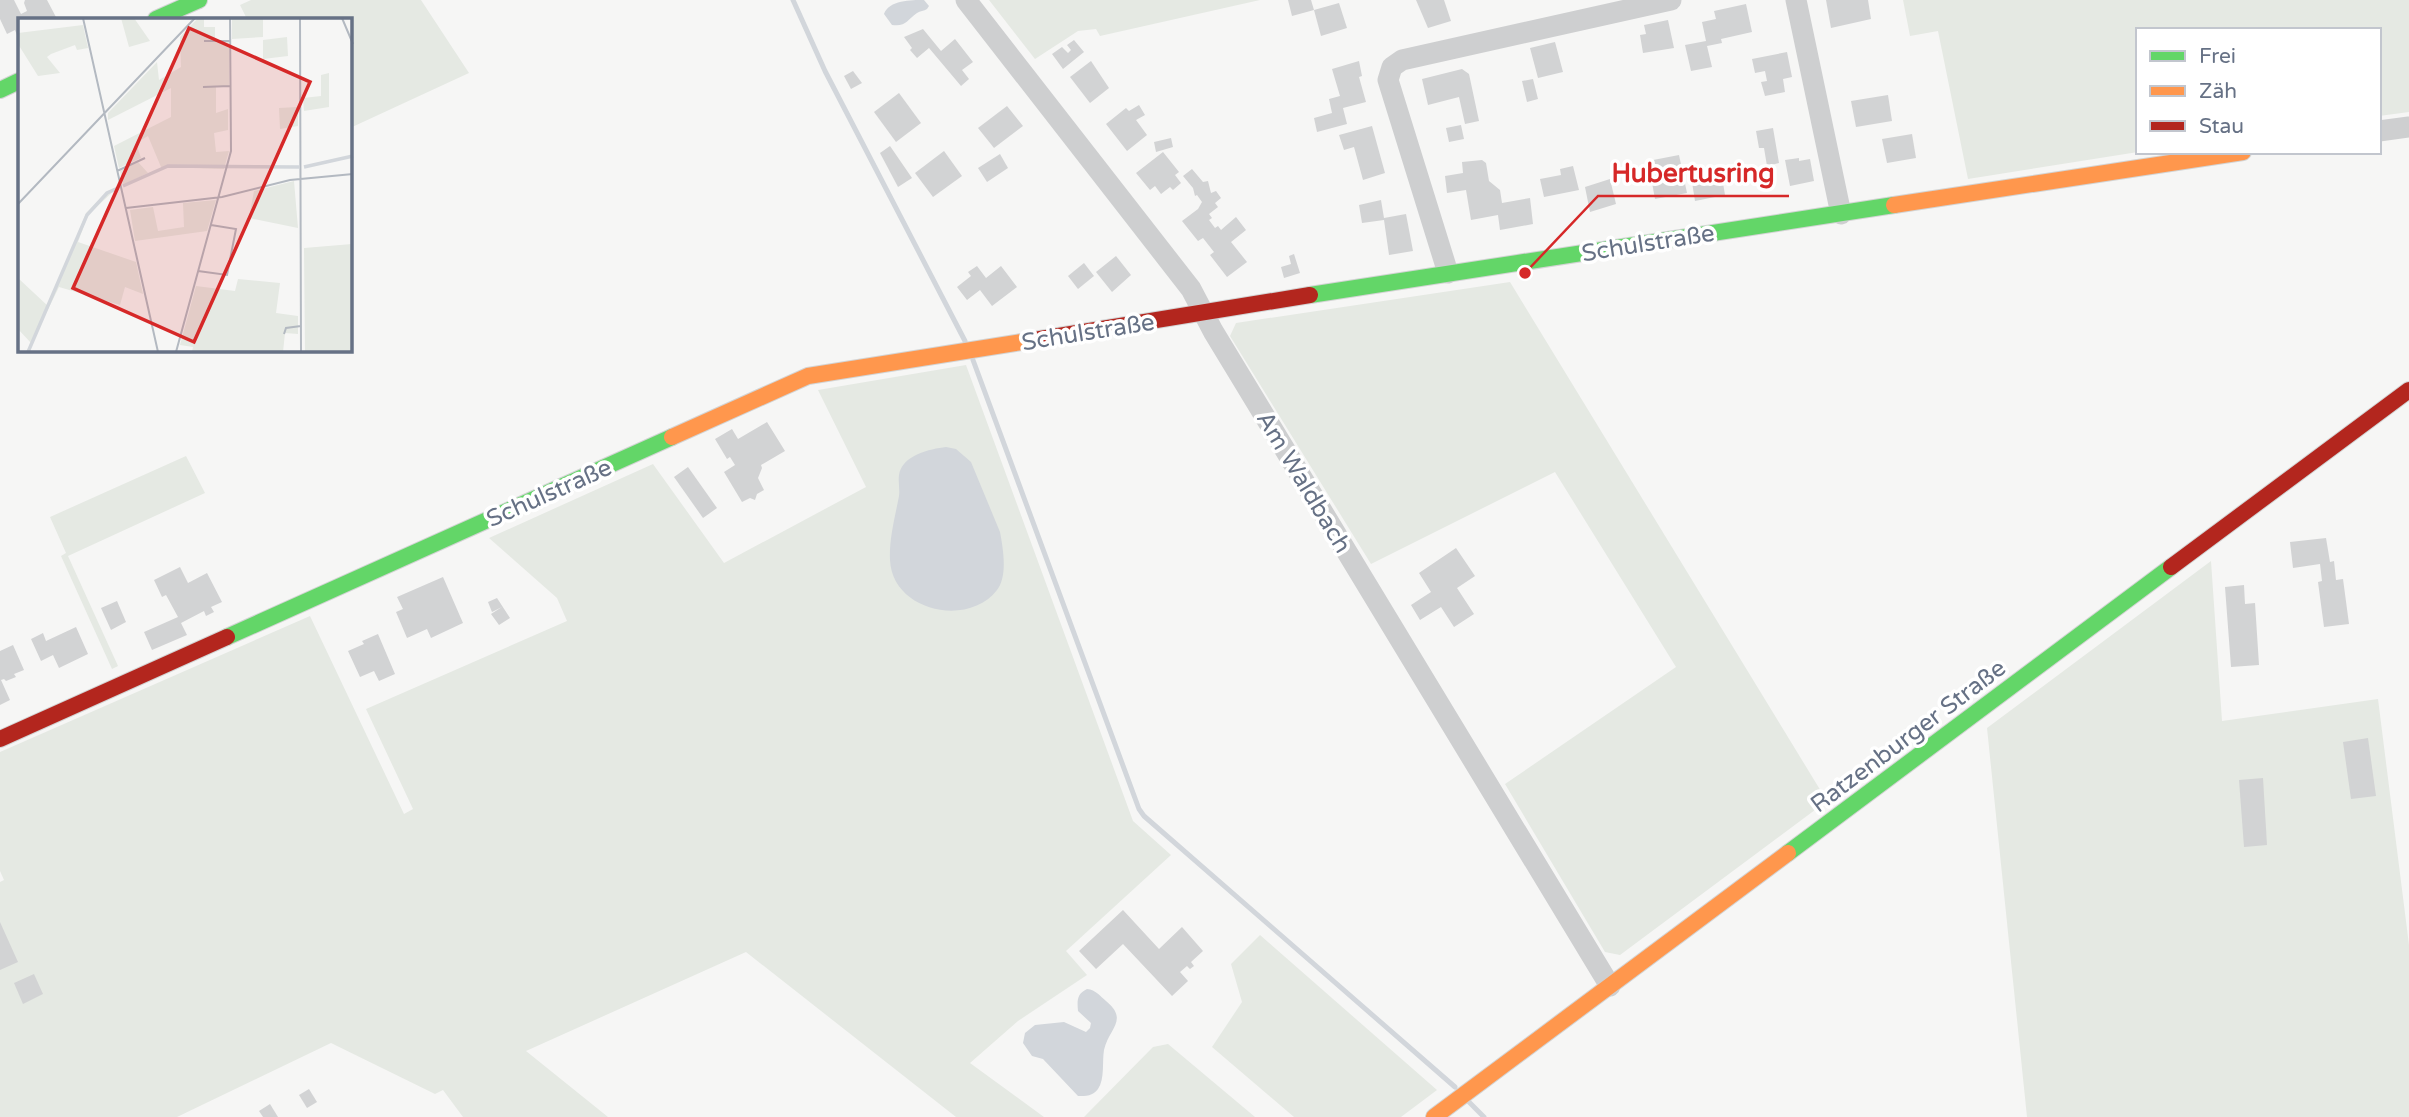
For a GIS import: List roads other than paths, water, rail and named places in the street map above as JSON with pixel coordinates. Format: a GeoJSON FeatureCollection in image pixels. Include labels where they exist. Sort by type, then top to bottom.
{"type":"FeatureCollection","features":[{"type":"Feature","properties":{"kind":"street"},"geometry":{"type":"LineString","coordinates":[[158,18],[199,0]]}},
{"type":"Feature","properties":{"kind":"street","name":"Am Waldbach"},"geometry":{"type":"LineString","coordinates":[[966,0],[1191,289],[1213,331],[1611,986]]}},
{"type":"Feature","properties":{"kind":"street"},"geometry":{"type":"LineString","coordinates":[[1448,273],[1388,80],[1392,67],[1402,60],[1671,0]]}},
{"type":"Feature","properties":{"kind":"street"},"geometry":{"type":"LineString","coordinates":[[1796,0],[1841,214]]}},
{"type":"Feature","properties":{"kind":"street"},"geometry":{"type":"LineString","coordinates":[[0,90],[18,81]]}},
{"type":"Feature","properties":{"kind":"street"},"geometry":{"type":"LineString","coordinates":[[2381,131],[2409,127]]}},
{"type":"Feature","properties":{"kind":"street","name":"Schulstraße"},"geometry":{"type":"LineString","coordinates":[[0,739],[808,376],[1448,273],[2230,154]]}},
{"type":"Feature","properties":{"kind":"street","name":"Ratzenburger Straße"},"geometry":{"type":"LineString","coordinates":[[1434,1117],[2409,390]]}},
{"type":"Feature","properties":{"kind":"waterway"},"geometry":{"type":"LineString","coordinates":[[793,0],[825,71],[965,341]]}},
{"type":"Feature","properties":{"kind":"waterway"},"geometry":{"type":"LineString","coordinates":[[973,360],[1139,809],[1455,1087]]}},
{"type":"Feature","properties":{"kind":"waterway"},"geometry":{"type":"LineString","coordinates":[[1469,1102],[1484,1117]]}},
{"type":"Feature","properties":{"kind":"place","name":"Hubertusring"},"geometry":{"type":"Point","coordinates":[1525,273]}}]}
